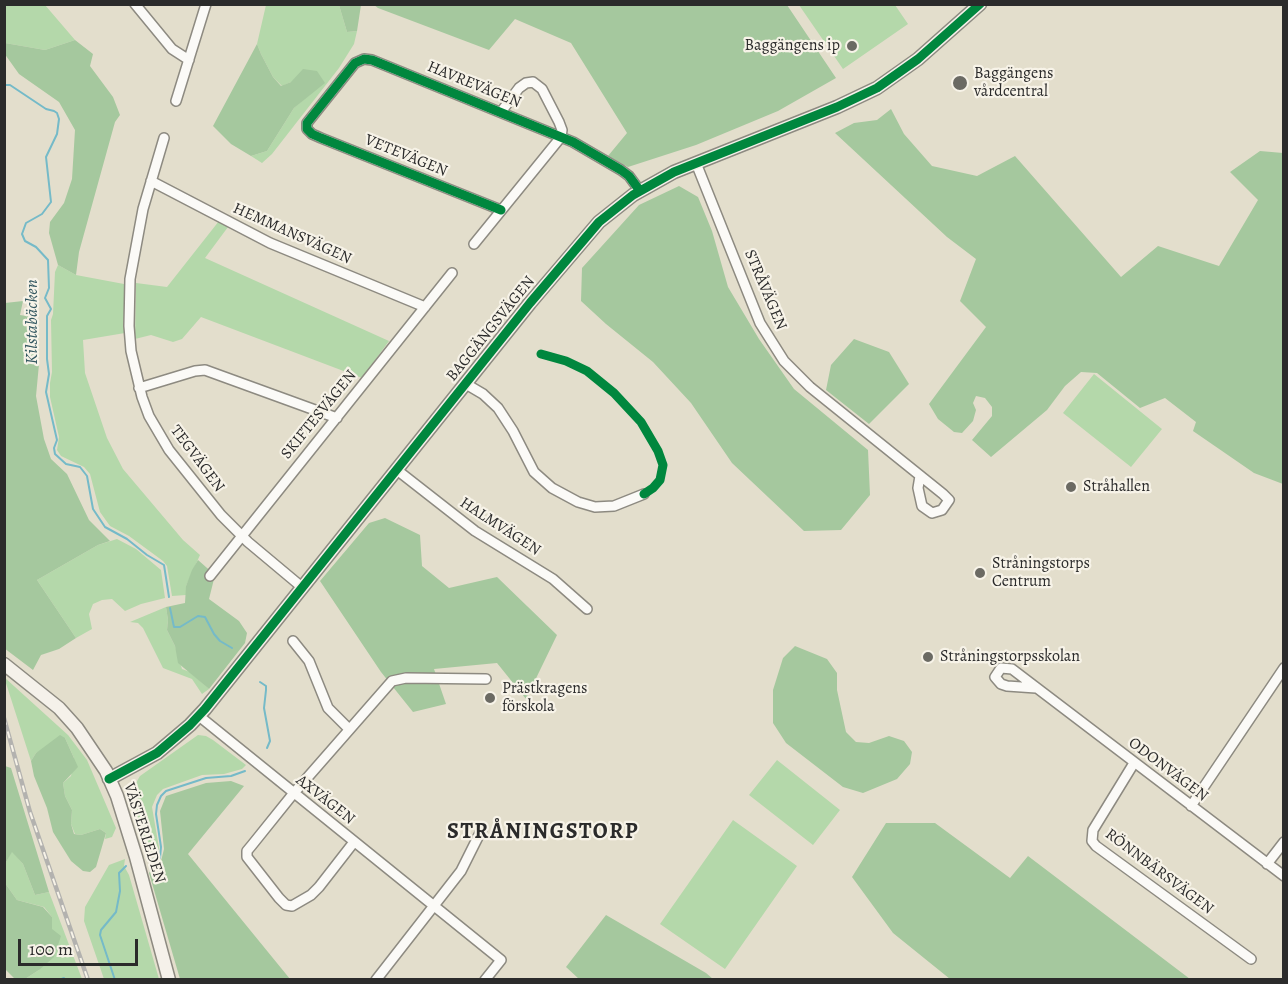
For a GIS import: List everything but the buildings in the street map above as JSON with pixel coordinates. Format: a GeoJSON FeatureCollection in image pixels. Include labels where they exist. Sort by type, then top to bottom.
{"type":"FeatureCollection","features":[{"type":"Feature","properties":{"kind":"street"},"geometry":{"type":"LineString","coordinates":[[135,4],[172,48],[189,60]]}},
{"type":"Feature","properties":{"kind":"street"},"geometry":{"type":"LineString","coordinates":[[176,101],[206,4]]}},
{"type":"Feature","properties":{"kind":"street","name":"BAGGÄNGSVÄGEN"},"geometry":{"type":"LineString","coordinates":[[110,779],[157,753],[199,716],[579,243],[615,208],[674,172],[837,107],[877,88],[918,59],[980,4]]}},
{"type":"Feature","properties":{"kind":"street","name":"HAVREVÄGEN"},"geometry":{"type":"LineString","coordinates":[[307,123],[355,63],[372,60],[561,137],[621,170],[629,176],[640,191]]}},
{"type":"Feature","properties":{"kind":"street","name":"HAVREVÄGEN"},"geometry":{"type":"LineString","coordinates":[[501,112],[519,88],[526,83],[533,82],[542,89],[559,122],[562,130],[561,137]]}},
{"type":"Feature","properties":{"kind":"street","name":"VETEVÄGEN"},"geometry":{"type":"LineString","coordinates":[[307,123],[307,129],[312,134],[501,210]]}},
{"type":"Feature","properties":{"kind":"street"},"geometry":{"type":"LineString","coordinates":[[474,244],[561,137]]}},
{"type":"Feature","properties":{"kind":"street","name":"TEGVÄGEN"},"geometry":{"type":"LineString","coordinates":[[165,138],[135,244],[128,303],[131,351],[139,388],[149,416],[169,450],[221,515],[303,588]]}},
{"type":"Feature","properties":{"kind":"street","name":"STRÅVÄGEN"},"geometry":{"type":"LineString","coordinates":[[696,163],[760,323],[784,361],[810,387],[921,476]]}},
{"type":"Feature","properties":{"kind":"street","name":"HEMMANSVÄGEN"},"geometry":{"type":"LineString","coordinates":[[151,181],[261,239],[425,307]]}},
{"type":"Feature","properties":{"kind":"street","name":"SKIFTESVÄGEN"},"geometry":{"type":"LineString","coordinates":[[210,576],[452,273]]}},
{"type":"Feature","properties":{"kind":"street"},"geometry":{"type":"LineString","coordinates":[[139,388],[205,370],[336,418]]}},
{"type":"Feature","properties":{"kind":"street"},"geometry":{"type":"LineString","coordinates":[[466,384],[491,400],[498,408],[534,472],[552,489],[578,502],[595,507],[614,506],[644,494]]}},
{"type":"Feature","properties":{"kind":"street","name":"HALMVÄGEN"},"geometry":{"type":"LineString","coordinates":[[397,470],[467,526],[553,579],[586,609]]}},
{"type":"Feature","properties":{"kind":"street"},"geometry":{"type":"LineString","coordinates":[[293,641],[309,661],[328,708],[349,729]]}},
{"type":"Feature","properties":{"kind":"street","name":"VÄSTERLEDEN"},"geometry":{"type":"LineString","coordinates":[[4,664],[59,708],[92,748],[110,779],[136,857],[168,980]]}},
{"type":"Feature","properties":{"kind":"street"},"geometry":{"type":"LineString","coordinates":[[1191,806],[1284,668]]}},
{"type":"Feature","properties":{"kind":"street"},"geometry":{"type":"LineString","coordinates":[[354,842],[311,894],[297,905],[292,906],[286,905],[247,857],[252,845],[293,794],[395,680],[486,679]]}},
{"type":"Feature","properties":{"kind":"street","name":"ODONVÄGEN"},"geometry":{"type":"LineString","coordinates":[[1036,688],[1284,876]]}},
{"type":"Feature","properties":{"kind":"street","name":"AXVÄGEN"},"geometry":{"type":"LineString","coordinates":[[199,716],[501,960],[485,980]]}},
{"type":"Feature","properties":{"kind":"street","name":"RÖNNBÄRSVÄGEN"},"geometry":{"type":"LineString","coordinates":[[1134,763],[1094,830],[1092,841],[1122,866],[1251,959]]}},
{"type":"Feature","properties":{"kind":"street"},"geometry":{"type":"LineString","coordinates":[[376,980],[461,871],[482,829]]}},
{"type":"Feature","properties":{"kind":"street"},"geometry":{"type":"LineString","coordinates":[[1267,864],[1284,842]]}},
{"type":"Feature","properties":{"kind":"green space"},"geometry":{"type":"Polygon","coordinates":[[[4,5],[45,5],[75,40],[45,50],[5,43],[4,5]]]}},
{"type":"Feature","properties":{"kind":"green space"},"geometry":{"type":"Polygon","coordinates":[[[266,5],[339,5],[347,32],[357,31],[354,44],[339,68],[272,154],[262,163],[251,156],[267,151],[294,108],[314,90],[291,82],[282,86],[273,77],[257,44],[266,5]]]}},
{"type":"Feature","properties":{"kind":"green space"},"geometry":{"type":"Polygon","coordinates":[[[339,5],[361,5],[357,31],[347,32],[339,5]]]}},
{"type":"Feature","properties":{"kind":"green space"},"geometry":{"type":"Polygon","coordinates":[[[374,5],[787,5],[836,78],[778,111],[696,145],[628,167],[608,156],[627,133],[571,43],[515,19],[489,50],[374,5]]]}},
{"type":"Feature","properties":{"kind":"green space","name":"Baggängens ip"},"geometry":{"type":"Polygon","coordinates":[[[799,5],[895,5],[908,24],[843,69],[799,5]]]}},
{"type":"Feature","properties":{"kind":"green space"},"geometry":{"type":"Polygon","coordinates":[[[75,40],[93,54],[90,66],[113,97],[120,115],[115,122],[79,252],[76,275],[58,265],[49,233],[50,222],[64,203],[72,179],[75,130],[59,102],[19,74],[4,53],[5,43],[45,50],[75,40]]]}},
{"type":"Feature","properties":{"kind":"green space"},"geometry":{"type":"Polygon","coordinates":[[[257,44],[273,77],[281,86],[291,82],[303,69],[317,71],[325,83],[294,108],[267,151],[251,156],[231,144],[213,126],[257,44]]]}},
{"type":"Feature","properties":{"kind":"green space"},"geometry":{"type":"Polygon","coordinates":[[[891,109],[904,134],[932,166],[977,176],[1015,156],[1121,277],[1158,246],[1219,266],[1258,200],[1230,172],[1260,151],[1283,153],[1283,484],[1254,473],[1193,431],[1196,422],[1165,398],[1140,408],[1097,373],[1081,372],[1065,386],[1047,410],[991,457],[972,440],[992,416],[992,407],[985,398],[976,396],[973,403],[976,410],[973,421],[962,433],[954,432],[938,419],[929,404],[986,327],[960,301],[976,259],[947,237],[835,133],[854,123],[877,120],[891,109]]]}},
{"type":"Feature","properties":{"kind":"green space"},"geometry":{"type":"Polygon","coordinates":[[[679,186],[698,197],[712,231],[728,287],[759,339],[794,389],[868,450],[870,495],[841,530],[804,531],[732,463],[691,403],[653,362],[581,301],[582,268],[639,205],[679,186]]]}},
{"type":"Feature","properties":{"kind":"green space"},"geometry":{"type":"Polygon","coordinates":[[[219,221],[228,227],[205,258],[389,341],[362,378],[201,317],[182,339],[173,342],[151,335],[135,339],[136,283],[167,287],[219,221]]]}},
{"type":"Feature","properties":{"kind":"green space"},"geometry":{"type":"Polygon","coordinates":[[[58,265],[76,275],[124,284],[125,333],[83,340],[85,373],[107,438],[123,469],[183,540],[200,555],[186,586],[186,595],[172,596],[167,566],[129,536],[110,526],[100,512],[90,474],[84,467],[61,456],[57,450],[59,437],[50,397],[50,383],[52,372],[51,320],[55,272],[58,265]]]}},
{"type":"Feature","properties":{"kind":"green space"},"geometry":{"type":"Polygon","coordinates":[[[23,301],[20,315],[38,318],[39,364],[36,396],[44,439],[51,459],[67,474],[89,520],[110,541],[98,545],[37,580],[76,638],[59,649],[41,655],[33,670],[4,648],[5,303],[23,301]]]}},
{"type":"Feature","properties":{"kind":"green space"},"geometry":{"type":"Polygon","coordinates":[[[854,339],[889,352],[909,384],[869,424],[826,390],[831,365],[854,339]]]}},
{"type":"Feature","properties":{"kind":"green space"},"geometry":{"type":"Polygon","coordinates":[[[1094,374],[1162,429],[1131,467],[1063,413],[1094,374]]]}},
{"type":"Feature","properties":{"kind":"green space"},"geometry":{"type":"Polygon","coordinates":[[[385,518],[420,535],[422,566],[449,588],[497,577],[557,635],[526,699],[497,663],[434,669],[446,704],[413,712],[381,672],[320,581],[369,523],[385,518]]]}},
{"type":"Feature","properties":{"kind":"green space"},"geometry":{"type":"Polygon","coordinates":[[[117,539],[136,549],[161,570],[165,598],[125,611],[112,599],[93,604],[89,614],[92,629],[76,638],[37,580],[98,545],[117,539]]]}},
{"type":"Feature","properties":{"kind":"green space"},"geometry":{"type":"Polygon","coordinates":[[[198,560],[215,575],[209,599],[239,621],[247,633],[245,643],[209,689],[178,663],[175,646],[167,630],[166,607],[185,603],[186,586],[198,560]]]}},
{"type":"Feature","properties":{"kind":"green space"},"geometry":{"type":"Polygon","coordinates":[[[166,607],[167,630],[182,669],[190,672],[209,689],[202,694],[192,679],[163,668],[143,628],[138,623],[130,622],[166,607]]]}},
{"type":"Feature","properties":{"kind":"green space"},"geometry":{"type":"Polygon","coordinates":[[[795,646],[827,659],[837,673],[837,690],[846,732],[856,742],[869,743],[889,736],[904,741],[912,752],[910,764],[897,779],[863,793],[843,787],[786,743],[773,723],[773,690],[783,658],[795,646]]]}},
{"type":"Feature","properties":{"kind":"green space"},"geometry":{"type":"Polygon","coordinates":[[[4,677],[68,735],[87,760],[116,828],[112,837],[105,839],[106,833],[100,829],[81,835],[75,834],[71,824],[72,810],[65,796],[63,783],[71,776],[74,758],[65,738],[36,753],[31,761],[4,677]]]}},
{"type":"Feature","properties":{"kind":"green space"},"geometry":{"type":"Polygon","coordinates":[[[60,735],[65,738],[78,767],[63,783],[65,796],[72,810],[71,824],[74,834],[81,835],[100,829],[106,833],[96,867],[90,872],[83,871],[71,861],[53,832],[47,808],[34,776],[31,761],[36,753],[60,735]]]}},
{"type":"Feature","properties":{"kind":"green space"},"geometry":{"type":"Polygon","coordinates":[[[198,735],[213,740],[246,765],[242,769],[224,774],[202,775],[163,789],[157,795],[152,807],[159,848],[157,856],[146,857],[133,788],[140,776],[198,735]]]}},
{"type":"Feature","properties":{"kind":"green space"},"geometry":{"type":"Polygon","coordinates":[[[777,760],[840,810],[813,845],[749,795],[777,760]]]}},
{"type":"Feature","properties":{"kind":"green space"},"geometry":{"type":"Polygon","coordinates":[[[5,766],[11,768],[49,892],[35,895],[23,864],[12,852],[5,864],[5,766]]]}},
{"type":"Feature","properties":{"kind":"green space"},"geometry":{"type":"Polygon","coordinates":[[[231,781],[244,786],[188,854],[290,979],[180,979],[149,873],[161,861],[164,849],[160,811],[166,796],[206,783],[231,781]]]}},
{"type":"Feature","properties":{"kind":"green space"},"geometry":{"type":"Polygon","coordinates":[[[733,820],[797,866],[725,969],[660,924],[733,820]]]}},
{"type":"Feature","properties":{"kind":"green space"},"geometry":{"type":"Polygon","coordinates":[[[886,823],[935,823],[1010,878],[1028,856],[1190,979],[950,979],[893,933],[852,877],[886,823]]]}},
{"type":"Feature","properties":{"kind":"green space"},"geometry":{"type":"Polygon","coordinates":[[[12,851],[23,864],[35,895],[49,892],[82,979],[25,979],[39,970],[52,929],[52,917],[44,907],[17,900],[5,883],[5,864],[12,851]]]}},
{"type":"Feature","properties":{"kind":"green space"},"geometry":{"type":"Polygon","coordinates":[[[125,859],[124,866],[129,875],[159,979],[104,979],[84,921],[85,907],[109,865],[125,859]]]}},
{"type":"Feature","properties":{"kind":"green space"},"geometry":{"type":"Polygon","coordinates":[[[5,883],[17,900],[43,907],[52,917],[52,929],[61,936],[54,957],[25,979],[15,979],[5,969],[5,883]]]}},
{"type":"Feature","properties":{"kind":"green space"},"geometry":{"type":"Polygon","coordinates":[[[606,915],[713,979],[579,979],[566,967],[606,915]]]}},
{"type":"Feature","properties":{"kind":"waterway","name":"Kilstabäcken"},"geometry":{"type":"LineString","coordinates":[[4,85],[10,85],[46,109],[54,111],[59,119],[57,134],[46,157],[51,202],[42,214],[26,223],[22,234],[25,241],[36,247],[48,260],[49,288],[45,298],[51,309],[47,316],[49,374],[46,392],[57,440],[54,448],[55,454],[66,464],[80,467],[87,476],[93,509],[105,527],[127,539],[164,565],[169,597]]}},
{"type":"Feature","properties":{"kind":"waterway","name":"Kilstabäcken"},"geometry":{"type":"LineString","coordinates":[[170,608],[174,627],[180,627],[198,616],[205,617],[220,641],[232,648]]}},
{"type":"Feature","properties":{"kind":"waterway","name":"Kilstabäcken"},"geometry":{"type":"LineString","coordinates":[[260,682],[266,686],[264,708],[270,741],[267,748]]}},
{"type":"Feature","properties":{"kind":"waterway","name":"Kilstabäcken"},"geometry":{"type":"LineString","coordinates":[[150,860],[160,858],[161,847],[156,814],[157,805],[166,791],[206,778],[231,776],[245,771]]}},
{"type":"Feature","properties":{"kind":"waterway","name":"Kilstabäcken"},"geometry":{"type":"LineString","coordinates":[[115,980],[100,935],[101,930],[116,912],[120,891],[119,873],[126,866]]}},
{"type":"Feature","properties":{"kind":"waterway"},"geometry":{"type":"LineString","coordinates":[[59,980],[64,978]]}},
{"type":"Feature","properties":{"kind":"railway"},"geometry":{"type":"LineString","coordinates":[[4,718],[30,812],[88,980]]}},
{"type":"Feature","properties":{"kind":"cycle path"},"geometry":{"type":"LineString","coordinates":[[109,779],[157,753],[205,709],[530,303],[599,222],[633,195],[674,172],[837,107],[877,88],[918,59],[980,4]]}},
{"type":"Feature","properties":{"kind":"cycle path"},"geometry":{"type":"LineString","coordinates":[[501,210],[312,134],[307,129],[307,123],[355,63],[364,59],[372,60],[573,142],[621,170],[629,176],[640,191]]}},
{"type":"Feature","properties":{"kind":"cycle path"},"geometry":{"type":"LineString","coordinates":[[541,354],[566,361],[587,371],[614,393],[641,422],[658,451],[663,465],[660,480],[644,494]]}},
{"type":"Feature","properties":{"kind":"place","name":"Baggängens ip"},"geometry":{"type":"Point","coordinates":[852,46]}},
{"type":"Feature","properties":{"kind":"place","name":"Baggängens vårdcentral"},"geometry":{"type":"Point","coordinates":[960,83]}},
{"type":"Feature","properties":{"kind":"place","name":"Stråhallen"},"geometry":{"type":"Point","coordinates":[1071,487]}},
{"type":"Feature","properties":{"kind":"place","name":"Stråningstorps Centrum"},"geometry":{"type":"Point","coordinates":[980,573]}},
{"type":"Feature","properties":{"kind":"place","name":"Stråningstorpsskolan"},"geometry":{"type":"Point","coordinates":[928,657]}},
{"type":"Feature","properties":{"kind":"place","name":"Prästkragens förskola"},"geometry":{"type":"Point","coordinates":[490,698]}},
{"type":"Feature","properties":{"kind":"district","name":"STRÅNINGSTORP"},"geometry":{"type":"Point","coordinates":[543,833]}}]}
